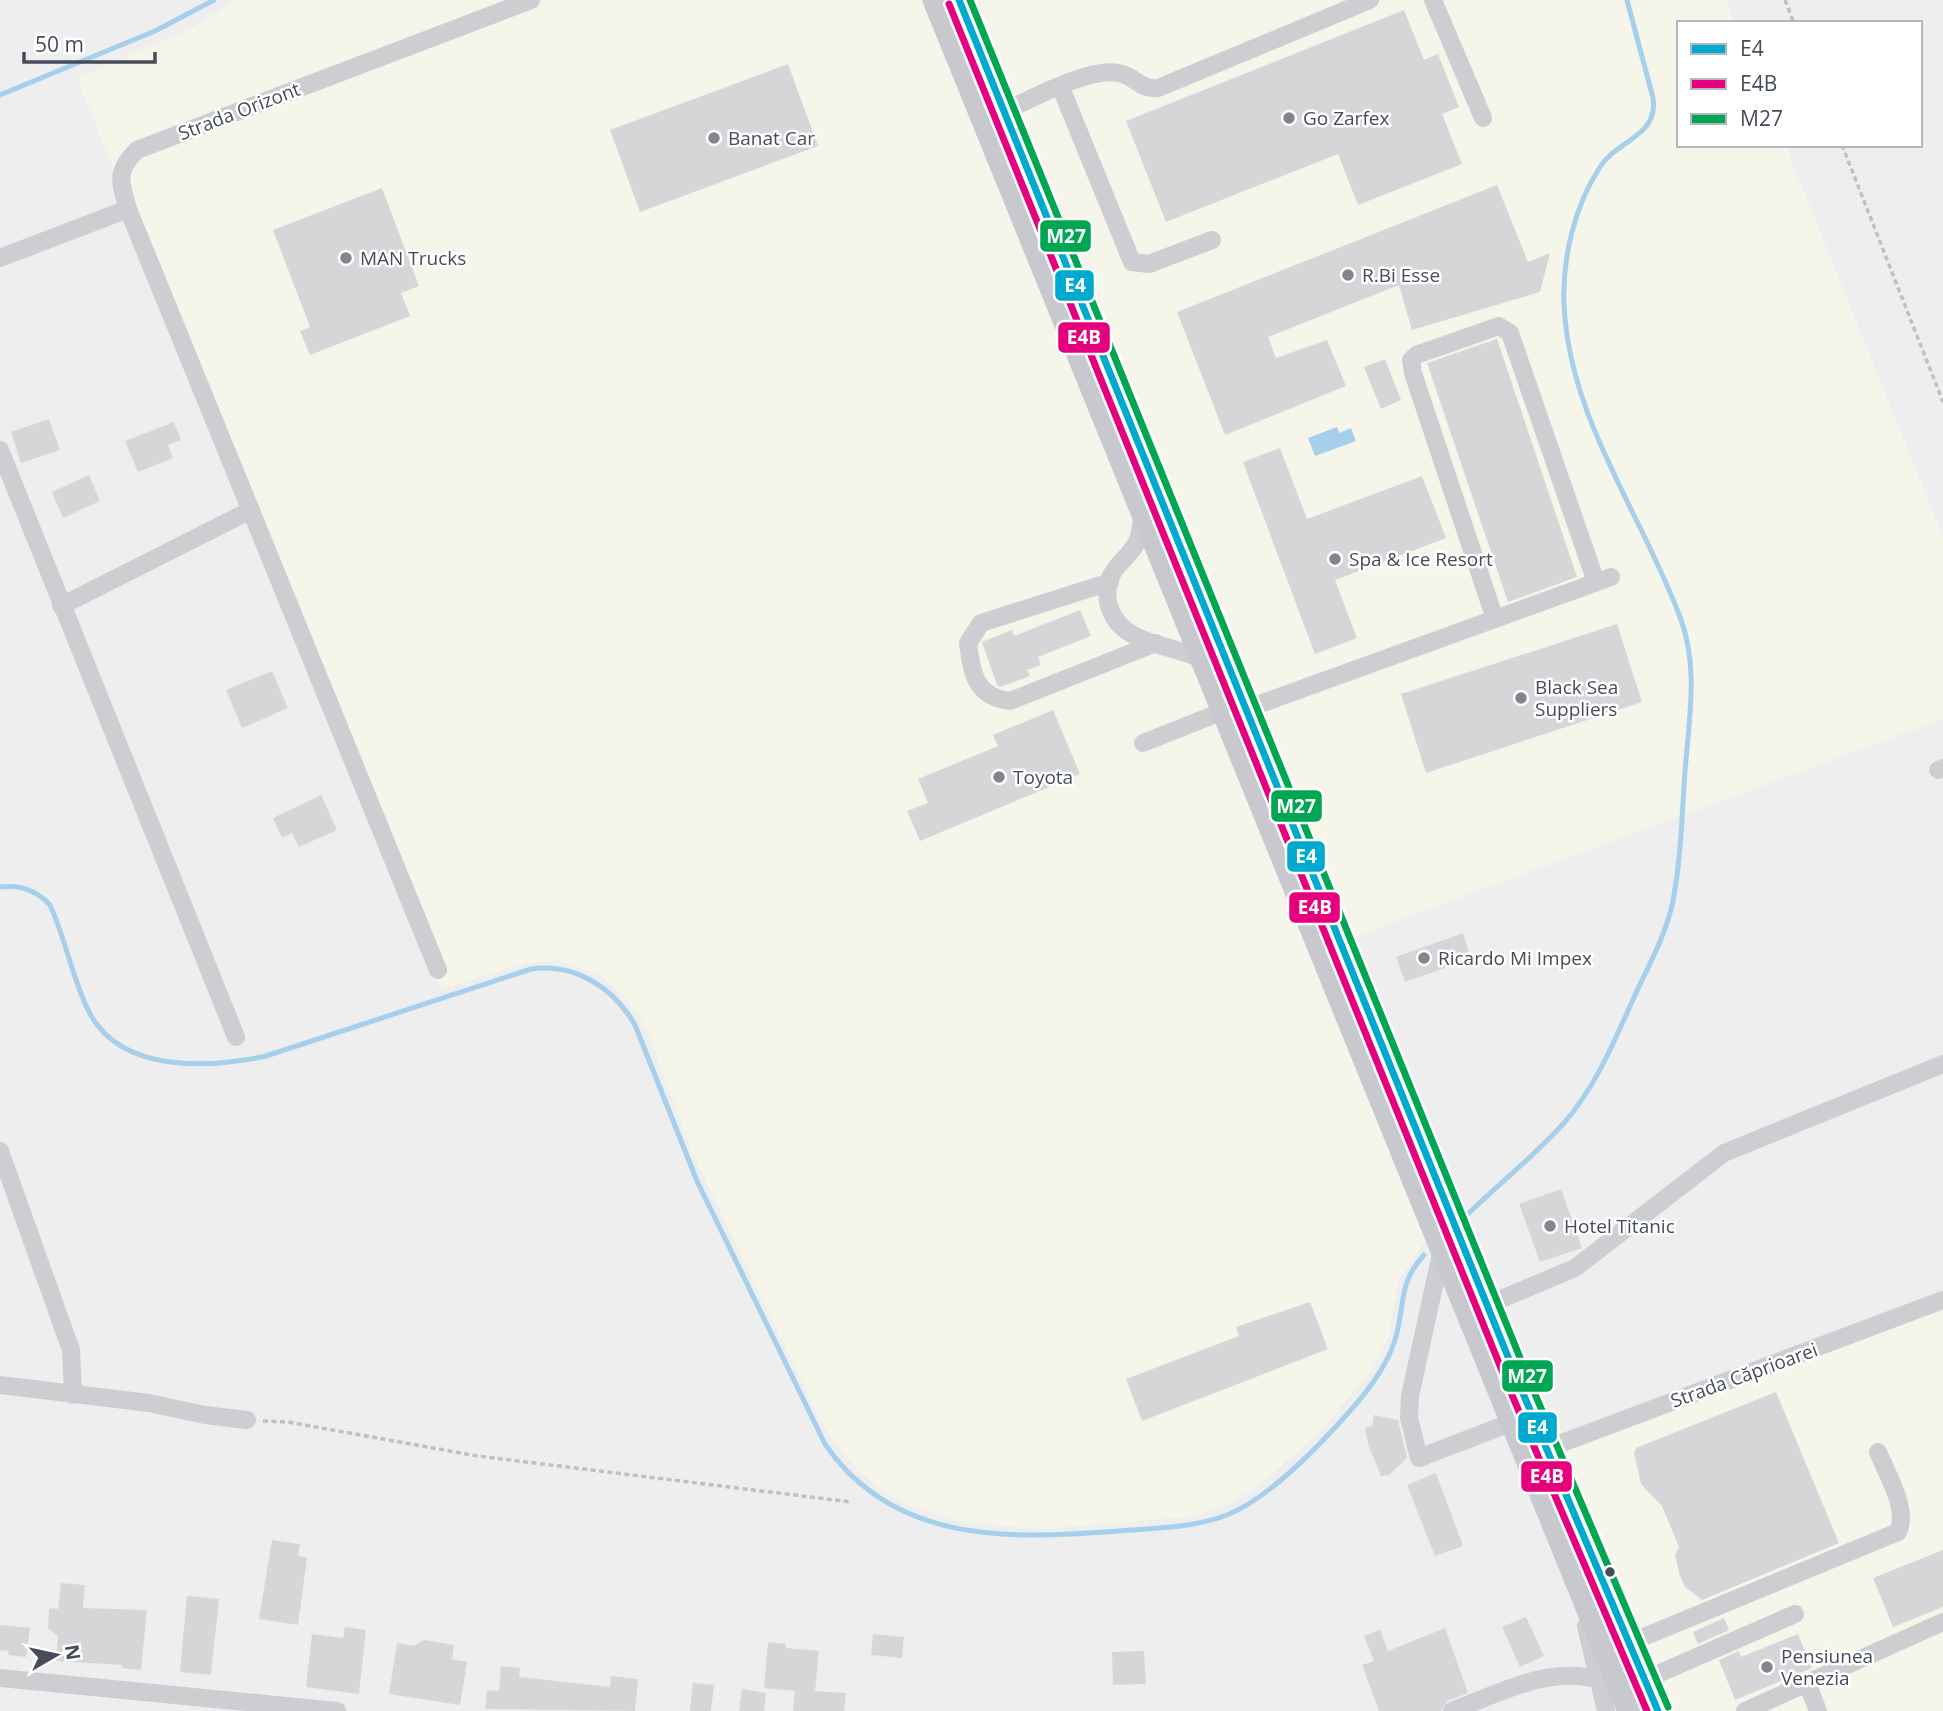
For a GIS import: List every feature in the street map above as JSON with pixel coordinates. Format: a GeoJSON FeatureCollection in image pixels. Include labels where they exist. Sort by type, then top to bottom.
{"type":"FeatureCollection","features":[{"type":"Feature","properties":{"kind":"main road"},"geometry":{"type":"LineString","coordinates":[[934,0],[1441,1254],[1629,1711]]}},
{"type":"Feature","properties":{"kind":"main road"},"geometry":{"type":"LineString","coordinates":[[959,0],[1546,1449],[1658,1711]]}},
{"type":"Feature","properties":{"kind":"street","name":"Strada Orizont"},"geometry":{"type":"LineString","coordinates":[[438,970],[128,209],[120,178],[125,162],[137,150],[531,0]]}},
{"type":"Feature","properties":{"kind":"street"},"geometry":{"type":"LineString","coordinates":[[1004,111],[1093,74],[1120,73],[1146,89],[1158,88],[1370,0]]}},
{"type":"Feature","properties":{"kind":"street"},"geometry":{"type":"LineString","coordinates":[[1433,0],[1483,118]]}},
{"type":"Feature","properties":{"kind":"street"},"geometry":{"type":"LineString","coordinates":[[1061,88],[1132,262],[1149,264],[1212,240]]}},
{"type":"Feature","properties":{"kind":"street"},"geometry":{"type":"LineString","coordinates":[[0,258],[128,209]]}},
{"type":"Feature","properties":{"kind":"street"},"geometry":{"type":"LineString","coordinates":[[1246,709],[1495,619],[1604,579],[1510,333],[1499,326],[1416,355],[1411,360],[1413,373],[1495,619]]}},
{"type":"Feature","properties":{"kind":"street"},"geometry":{"type":"LineString","coordinates":[[0,450],[236,1037]]}},
{"type":"Feature","properties":{"kind":"street"},"geometry":{"type":"LineString","coordinates":[[61,606],[251,510]]}},
{"type":"Feature","properties":{"kind":"street"},"geometry":{"type":"LineString","coordinates":[[1142,517],[1137,543],[1110,582],[1108,597],[1115,620],[1125,632],[1179,648],[1199,658]]}},
{"type":"Feature","properties":{"kind":"street"},"geometry":{"type":"LineString","coordinates":[[1110,582],[981,622],[968,643],[971,666],[980,688],[994,699],[1010,701],[1156,643]]}},
{"type":"Feature","properties":{"kind":"street"},"geometry":{"type":"LineString","coordinates":[[1143,743],[1221,712]]}},
{"type":"Feature","properties":{"kind":"street"},"geometry":{"type":"LineString","coordinates":[[1487,1304],[1575,1268],[1724,1153],[1943,1064]]}},
{"type":"Feature","properties":{"kind":"street"},"geometry":{"type":"LineString","coordinates":[[0,1151],[72,1350],[73,1395]]}},
{"type":"Feature","properties":{"kind":"street"},"geometry":{"type":"LineString","coordinates":[[1441,1254],[1410,1396],[1409,1418],[1419,1458],[1510,1423]]}},
{"type":"Feature","properties":{"kind":"street","name":"Strada Căprioarei"},"geometry":{"type":"LineString","coordinates":[[1546,1449],[1941,1306]]}},
{"type":"Feature","properties":{"kind":"street"},"geometry":{"type":"LineString","coordinates":[[0,1385],[149,1403],[205,1415],[247,1420]]}},
{"type":"Feature","properties":{"kind":"street"},"geometry":{"type":"LineString","coordinates":[[1629,1643],[1898,1532],[1902,1523],[1901,1511],[1878,1452]]}},
{"type":"Feature","properties":{"kind":"street"},"geometry":{"type":"LineString","coordinates":[[1571,1569],[1606,1711]]}},
{"type":"Feature","properties":{"kind":"street"},"geometry":{"type":"LineString","coordinates":[[1644,1680],[1795,1614]]}},
{"type":"Feature","properties":{"kind":"street"},"geometry":{"type":"LineString","coordinates":[[1745,1711],[1808,1685],[1943,1622]]}},
{"type":"Feature","properties":{"kind":"street"},"geometry":{"type":"LineString","coordinates":[[1452,1711],[1559,1673],[1581,1674],[1600,1680]]}},
{"type":"Feature","properties":{"kind":"street"},"geometry":{"type":"LineString","coordinates":[[0,1678],[266,1707],[337,1711]]}},
{"type":"Feature","properties":{"kind":"street"},"geometry":{"type":"LineString","coordinates":[[1808,1685],[1818,1711]]}},
{"type":"Feature","properties":{"kind":"path"},"geometry":{"type":"LineString","coordinates":[[1785,0],[1793,21]]}},
{"type":"Feature","properties":{"kind":"path"},"geometry":{"type":"LineString","coordinates":[[1843,147],[1943,402]]}},
{"type":"Feature","properties":{"kind":"path"},"geometry":{"type":"LineString","coordinates":[[247,1420],[288,1422],[478,1456],[851,1502]]}},
{"type":"Feature","properties":{"kind":"shaded area"},"geometry":{"type":"Polygon","coordinates":[[[237,0],[1726,0],[1734,21],[1677,21],[1677,147],[1786,147],[1943,537],[1943,719],[1319,950],[1431,1233],[1398,1281],[1389,1336],[1372,1369],[1321,1431],[1254,1489],[1225,1507],[1189,1517],[1043,1529],[966,1523],[911,1506],[886,1493],[856,1469],[823,1426],[693,1154],[646,1028],[626,998],[599,975],[557,960],[520,964],[441,990],[77,78],[191,28],[237,0]]]}},
{"type":"Feature","properties":{"kind":"shaded area"},"geometry":{"type":"Polygon","coordinates":[[[1943,1296],[1943,1711],[1643,1711],[1532,1448],[1943,1296]]]}},
{"type":"Feature","properties":{"kind":"water"},"geometry":{"type":"Polygon","coordinates":[[[1337,427],[1339,433],[1351,428],[1356,441],[1315,456],[1308,438],[1337,427]]]}},
{"type":"Feature","properties":{"kind":"building","name":"Go Zarfex"},"geometry":{"type":"Polygon","coordinates":[[[1404,10],[1424,60],[1438,54],[1459,107],[1442,114],[1462,164],[1358,205],[1338,154],[1166,222],[1126,121],[1404,10]]]}},
{"type":"Feature","properties":{"kind":"building","name":"Banat Car"},"geometry":{"type":"Polygon","coordinates":[[[788,64],[818,146],[640,212],[610,130],[788,64]]]}},
{"type":"Feature","properties":{"kind":"building"},"geometry":{"type":"Polygon","coordinates":[[[1497,185],[1528,262],[1550,253],[1540,292],[1412,330],[1399,285],[1268,337],[1276,358],[1327,340],[1346,386],[1225,435],[1177,312],[1497,185]]]}},
{"type":"Feature","properties":{"kind":"building","name":"MAN Trucks"},"geometry":{"type":"Polygon","coordinates":[[[382,188],[419,286],[401,293],[410,316],[310,355],[300,331],[310,327],[273,230],[382,188]]]}},
{"type":"Feature","properties":{"kind":"building"},"geometry":{"type":"Polygon","coordinates":[[[1497,339],[1577,577],[1508,602],[1427,363],[1497,339]]]}},
{"type":"Feature","properties":{"kind":"building"},"geometry":{"type":"Polygon","coordinates":[[[1385,359],[1401,400],[1381,409],[1364,367],[1385,359]]]}},
{"type":"Feature","properties":{"kind":"building"},"geometry":{"type":"Polygon","coordinates":[[[49,419],[60,450],[21,463],[11,432],[49,419]]]}},
{"type":"Feature","properties":{"kind":"building"},"geometry":{"type":"Polygon","coordinates":[[[174,422],[181,440],[168,445],[173,458],[138,472],[125,441],[174,422]]]}},
{"type":"Feature","properties":{"kind":"building","name":"Spa & Ice Resort"},"geometry":{"type":"Polygon","coordinates":[[[1280,448],[1307,519],[1422,476],[1446,538],[1335,580],[1357,638],[1315,654],[1243,462],[1280,448]]]}},
{"type":"Feature","properties":{"kind":"building"},"geometry":{"type":"Polygon","coordinates":[[[89,475],[100,501],[63,518],[52,492],[89,475]]]}},
{"type":"Feature","properties":{"kind":"building"},"geometry":{"type":"Polygon","coordinates":[[[1080,610],[1091,636],[1038,657],[1041,665],[1027,670],[1030,676],[1000,687],[997,685],[982,642],[1012,630],[1014,636],[1080,610]]]}},
{"type":"Feature","properties":{"kind":"building","name":"Black Sea Suppliers"},"geometry":{"type":"Polygon","coordinates":[[[1617,624],[1642,702],[1426,773],[1401,694],[1617,624]]]}},
{"type":"Feature","properties":{"kind":"building"},"geometry":{"type":"Polygon","coordinates":[[[272,671],[288,708],[242,728],[226,690],[272,671]]]}},
{"type":"Feature","properties":{"kind":"building","name":"Toyota"},"geometry":{"type":"Polygon","coordinates":[[[1053,710],[1080,774],[920,841],[907,811],[928,803],[918,779],[998,746],[993,735],[1053,710]]]}},
{"type":"Feature","properties":{"kind":"building"},"geometry":{"type":"Polygon","coordinates":[[[321,795],[337,830],[299,847],[292,833],[282,838],[273,818],[321,795]]]}},
{"type":"Feature","properties":{"kind":"building","name":"Ricardo Mi Impex"},"geometry":{"type":"Polygon","coordinates":[[[1463,933],[1469,952],[1448,959],[1450,966],[1405,982],[1396,957],[1463,933]]]}},
{"type":"Feature","properties":{"kind":"building","name":"Hotel Titanic"},"geometry":{"type":"Polygon","coordinates":[[[1561,1189],[1582,1248],[1540,1262],[1519,1204],[1561,1189]]]}},
{"type":"Feature","properties":{"kind":"building"},"geometry":{"type":"Polygon","coordinates":[[[1310,1302],[1328,1349],[1142,1421],[1126,1379],[1239,1336],[1236,1327],[1310,1302]]]}},
{"type":"Feature","properties":{"kind":"building"},"geometry":{"type":"Polygon","coordinates":[[[1776,1392],[1839,1543],[1702,1600],[1685,1587],[1675,1555],[1679,1547],[1662,1506],[1641,1484],[1634,1453],[1636,1448],[1776,1392]]]}},
{"type":"Feature","properties":{"kind":"building"},"geometry":{"type":"Polygon","coordinates":[[[1374,1415],[1398,1420],[1407,1458],[1389,1475],[1381,1476],[1368,1444],[1365,1428],[1372,1426],[1374,1415]]]}},
{"type":"Feature","properties":{"kind":"building"},"geometry":{"type":"Polygon","coordinates":[[[1436,1473],[1463,1546],[1435,1556],[1407,1485],[1436,1473]]]}},
{"type":"Feature","properties":{"kind":"building"},"geometry":{"type":"Polygon","coordinates":[[[272,1540],[300,1544],[298,1556],[307,1558],[298,1625],[259,1619],[272,1540]]]}},
{"type":"Feature","properties":{"kind":"building"},"geometry":{"type":"Polygon","coordinates":[[[1943,1550],[1943,1607],[1893,1627],[1873,1578],[1943,1550]]]}},
{"type":"Feature","properties":{"kind":"building"},"geometry":{"type":"Polygon","coordinates":[[[61,1583],[85,1585],[83,1608],[147,1610],[141,1670],[122,1668],[122,1665],[56,1661],[58,1636],[48,1628],[49,1608],[58,1609],[61,1583]]]}},
{"type":"Feature","properties":{"kind":"building"},"geometry":{"type":"Polygon","coordinates":[[[187,1596],[219,1599],[211,1675],[180,1672],[187,1596]]]}},
{"type":"Feature","properties":{"kind":"building"},"geometry":{"type":"Polygon","coordinates":[[[1526,1617],[1544,1656],[1520,1667],[1502,1627],[1526,1617]]]}},
{"type":"Feature","properties":{"kind":"building"},"geometry":{"type":"Polygon","coordinates":[[[1724,1618],[1729,1630],[1698,1644],[1693,1632],[1724,1618]]]}},
{"type":"Feature","properties":{"kind":"building"},"geometry":{"type":"Polygon","coordinates":[[[0,1625],[30,1628],[26,1657],[8,1655],[9,1651],[0,1650],[0,1625]]]}},
{"type":"Feature","properties":{"kind":"building"},"geometry":{"type":"Polygon","coordinates":[[[345,1627],[366,1630],[359,1694],[306,1687],[312,1634],[343,1638],[345,1627]]]}},
{"type":"Feature","properties":{"kind":"building"},"geometry":{"type":"Polygon","coordinates":[[[1445,1628],[1468,1693],[1447,1701],[1441,1711],[1379,1711],[1362,1665],[1374,1661],[1364,1636],[1380,1630],[1388,1651],[1445,1628]]]}},
{"type":"Feature","properties":{"kind":"building"},"geometry":{"type":"Polygon","coordinates":[[[873,1634],[904,1637],[902,1658],[871,1655],[873,1634]]]}},
{"type":"Feature","properties":{"kind":"building","name":"Pensiunea Venezia"},"geometry":{"type":"Polygon","coordinates":[[[1798,1634],[1812,1668],[1735,1700],[1719,1660],[1739,1651],[1741,1657],[1798,1634]]]}},
{"type":"Feature","properties":{"kind":"building"},"geometry":{"type":"Polygon","coordinates":[[[424,1640],[454,1645],[452,1659],[467,1662],[460,1705],[389,1694],[397,1643],[414,1646],[424,1640]]]}},
{"type":"Feature","properties":{"kind":"building"},"geometry":{"type":"Polygon","coordinates":[[[768,1642],[786,1644],[786,1648],[819,1651],[815,1691],[846,1693],[844,1711],[793,1711],[795,1691],[764,1688],[768,1642]]]}},
{"type":"Feature","properties":{"kind":"building"},"geometry":{"type":"Polygon","coordinates":[[[1144,1651],[1146,1684],[1113,1685],[1112,1652],[1144,1651]]]}},
{"type":"Feature","properties":{"kind":"building"},"geometry":{"type":"Polygon","coordinates":[[[501,1666],[520,1668],[519,1677],[610,1687],[611,1676],[638,1679],[635,1711],[485,1709],[487,1690],[499,1691],[501,1666]]]}},
{"type":"Feature","properties":{"kind":"building"},"geometry":{"type":"Polygon","coordinates":[[[693,1683],[714,1685],[711,1711],[690,1711],[693,1683]]]}},
{"type":"Feature","properties":{"kind":"building"},"geometry":{"type":"Polygon","coordinates":[[[742,1689],[766,1693],[764,1711],[739,1711],[742,1689]]]}},
{"type":"Feature","properties":{"kind":"waterway"},"geometry":{"type":"LineString","coordinates":[[0,95],[155,31],[214,0]]}},
{"type":"Feature","properties":{"kind":"waterway"},"geometry":{"type":"LineString","coordinates":[[1469,1213],[1553,1135],[1576,1108],[1596,1077],[1662,937],[1673,901],[1678,869],[1691,693],[1686,636],[1664,578],[1593,426],[1579,387],[1569,346],[1564,304],[1568,250],[1577,215],[1591,182],[1607,158],[1635,137],[1650,121],[1653,111],[1653,98],[1627,0]]}},
{"type":"Feature","properties":{"kind":"waterway"},"geometry":{"type":"LineString","coordinates":[[0,887],[28,890],[50,905],[83,999],[103,1032],[122,1047],[168,1062],[219,1063],[266,1056],[531,969],[563,970],[577,974],[604,989],[616,999],[635,1025],[697,1181],[825,1444],[853,1477],[885,1501],[920,1518],[957,1528],[996,1534],[1078,1534],[1201,1523],[1242,1508],[1273,1487],[1303,1461],[1372,1384],[1394,1343],[1409,1277],[1424,1255]]}},
{"type":"Feature","properties":{"kind":"transit line","name":"E4"},"geometry":{"type":"LineString","coordinates":[[959,0],[1519,1384],[1658,1711]]}},
{"type":"Feature","properties":{"kind":"transit line","name":"M27"},"geometry":{"type":"LineString","coordinates":[[970,0],[1529,1380],[1668,1707]]}},
{"type":"Feature","properties":{"kind":"transit line","name":"E4B"},"geometry":{"type":"LineString","coordinates":[[949,4],[1509,1388],[1647,1711]]}},
{"type":"Feature","properties":{"kind":"place","name":"Go Zarfex"},"geometry":{"type":"Point","coordinates":[1289,118]}},
{"type":"Feature","properties":{"kind":"place","name":"Banat Car"},"geometry":{"type":"Point","coordinates":[714,138]}},
{"type":"Feature","properties":{"kind":"place","name":"MAN Trucks"},"geometry":{"type":"Point","coordinates":[346,258]}},
{"type":"Feature","properties":{"kind":"place","name":"R.Bi Esse"},"geometry":{"type":"Point","coordinates":[1348,275]}},
{"type":"Feature","properties":{"kind":"place","name":"Spa & Ice Resort"},"geometry":{"type":"Point","coordinates":[1335,559]}},
{"type":"Feature","properties":{"kind":"place","name":"Black Sea Suppliers"},"geometry":{"type":"Point","coordinates":[1521,698]}},
{"type":"Feature","properties":{"kind":"place","name":"Toyota"},"geometry":{"type":"Point","coordinates":[999,777]}},
{"type":"Feature","properties":{"kind":"place","name":"Ricardo Mi Impex"},"geometry":{"type":"Point","coordinates":[1424,958]}},
{"type":"Feature","properties":{"kind":"place","name":"Hotel Titanic"},"geometry":{"type":"Point","coordinates":[1550,1226]}},
{"type":"Feature","properties":{"kind":"place","name":"Pensiunea Venezia"},"geometry":{"type":"Point","coordinates":[1767,1667]}}]}
